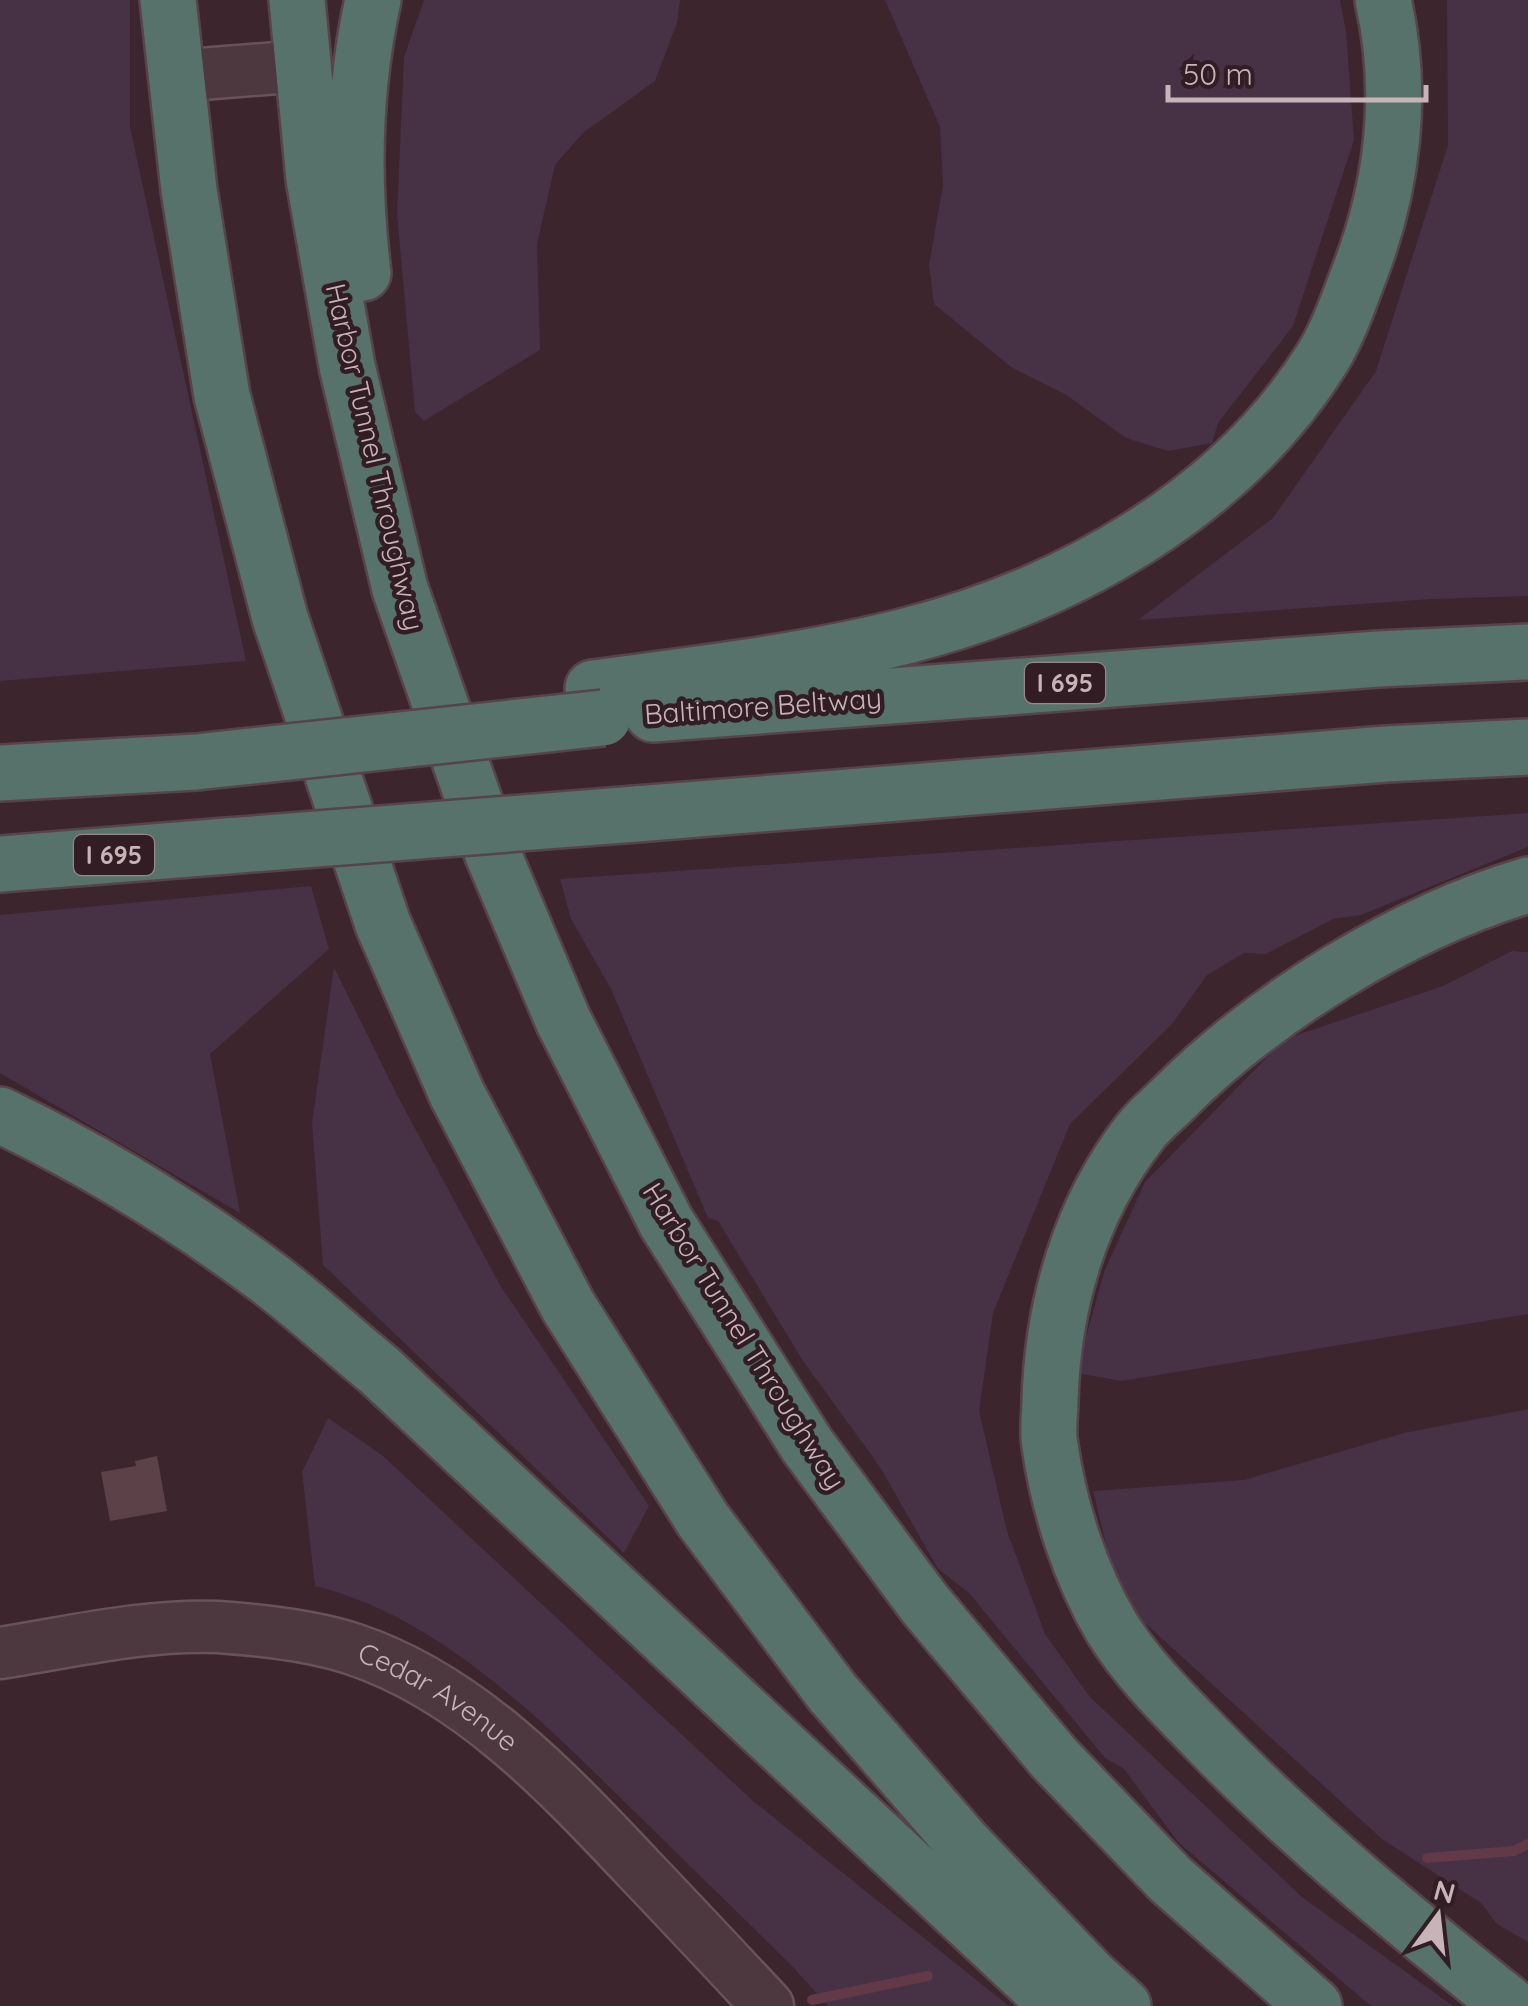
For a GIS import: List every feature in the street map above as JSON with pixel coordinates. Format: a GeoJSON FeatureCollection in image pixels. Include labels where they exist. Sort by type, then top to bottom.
{"type":"FeatureCollection","features":[{"type":"Feature","properties":{"kind":"highway"},"geometry":{"type":"LineString","coordinates":[[168,0],[189,190],[222,396],[280,618],[383,924],[457,1094],[568,1306],[703,1520],[832,1692],[939,1816],[1123,2006]]}},
{"type":"Feature","properties":{"kind":"highway","name":"Harbor Tunnel Throughway"},"geometry":{"type":"LineString","coordinates":[[296,0],[314,179],[344,348],[400,589],[492,852],[563,1020],[666,1222],[807,1445],[924,1603],[1054,1758],[1170,1878],[1314,2006]]}},
{"type":"Feature","properties":{"kind":"highway"},"geometry":{"type":"LineString","coordinates":[[373,0],[363,44],[354,140],[358,228],[400,589]]}},
{"type":"Feature","properties":{"kind":"highway"},"geometry":{"type":"LineString","coordinates":[[598,703],[906,636],[994,608],[1069,576],[1156,528],[1221,477],[1275,424],[1324,355],[1375,234],[1390,159],[1396,93],[1383,0]]}},
{"type":"Feature","properties":{"kind":"highway","name":"Baltimore Beltway"},"geometry":{"type":"LineString","coordinates":[[0,773],[598,703],[1528,652]]}},
{"type":"Feature","properties":{"kind":"highway","name":"I 695"},"geometry":{"type":"LineString","coordinates":[[0,864],[1386,754],[1528,747]]}},
{"type":"Feature","properties":{"kind":"highway"},"geometry":{"type":"LineString","coordinates":[[0,764],[192,752]]}},
{"type":"Feature","properties":{"kind":"highway"},"geometry":{"type":"LineString","coordinates":[[1510,2006],[1249,1782],[1153,1683],[1113,1629],[1084,1571],[1062,1502],[1049,1442],[1051,1370],[1066,1281],[1078,1243],[1105,1187],[1141,1132],[1202,1070],[1280,1009],[1353,964],[1432,923],[1528,884]]}},
{"type":"Feature","properties":{"kind":"highway"},"geometry":{"type":"LineString","coordinates":[[0,1115],[152,1198],[268,1278],[379,1370],[1059,2006]]}},
{"type":"Feature","properties":{"kind":"street"},"geometry":{"type":"LineString","coordinates":[[176,76],[303,66]]}},
{"type":"Feature","properties":{"kind":"street","name":"Cedar Avenue"},"geometry":{"type":"LineString","coordinates":[[0,1654],[145,1630],[216,1627],[351,1648],[408,1672],[500,1732],[591,1818],[768,2006]]}},
{"type":"Feature","properties":{"kind":"shaded area"},"geometry":{"type":"Polygon","coordinates":[[[0,0],[130,0],[130,127],[246,661],[0,681],[0,0]]]}},
{"type":"Feature","properties":{"kind":"shaded area"},"geometry":{"type":"Polygon","coordinates":[[[424,0],[680,0],[677,23],[655,81],[583,133],[555,165],[537,244],[540,350],[424,421],[415,412],[397,214],[404,57],[424,0]]]}},
{"type":"Feature","properties":{"kind":"shaded area"},"geometry":{"type":"Polygon","coordinates":[[[885,0],[1340,0],[1354,140],[1293,326],[1218,423],[1212,443],[1168,451],[1126,438],[1065,394],[1011,367],[934,304],[929,265],[943,185],[940,127],[885,0]]]}},
{"type":"Feature","properties":{"kind":"shaded area"},"geometry":{"type":"Polygon","coordinates":[[[1447,0],[1528,0],[1528,596],[1138,620],[1273,518],[1376,371],[1448,145],[1447,0]]]}},
{"type":"Feature","properties":{"kind":"shaded area"},"geometry":{"type":"Polygon","coordinates":[[[1528,813],[1528,847],[1361,915],[1333,919],[1266,954],[1244,953],[1207,975],[1172,1024],[1070,1124],[993,1313],[979,1411],[1007,1531],[1045,1634],[1090,1697],[1302,1897],[1453,2006],[1371,2006],[1178,1842],[1124,1769],[1105,1758],[969,1593],[938,1569],[880,1467],[803,1361],[718,1221],[708,1218],[611,989],[571,919],[560,879],[1528,813]]]}},
{"type":"Feature","properties":{"kind":"shaded area"},"geometry":{"type":"Polygon","coordinates":[[[311,886],[329,949],[210,1054],[240,1213],[0,1073],[0,915],[311,886]]]}},
{"type":"Feature","properties":{"kind":"shaded area"},"geometry":{"type":"Polygon","coordinates":[[[1512,951],[1528,952],[1528,1314],[1122,1381],[1076,1373],[1104,1272],[1145,1182],[1285,1039],[1443,986],[1512,951]]]}},
{"type":"Feature","properties":{"kind":"shaded area"},"geometry":{"type":"Polygon","coordinates":[[[334,967],[398,1097],[500,1285],[649,1506],[624,1553],[323,1265],[312,1123],[334,967]]]}},
{"type":"Feature","properties":{"kind":"shaded area"},"geometry":{"type":"Polygon","coordinates":[[[1528,1409],[1528,1942],[1497,1924],[1481,1903],[1382,1839],[1147,1625],[1123,1614],[1093,1491],[1244,1480],[1404,1433],[1528,1409]]]}},
{"type":"Feature","properties":{"kind":"shaded area"},"geometry":{"type":"Polygon","coordinates":[[[328,1418],[382,1455],[752,1800],[1009,2006],[828,2006],[600,1777],[488,1677],[405,1622],[361,1601],[315,1586],[302,1472],[328,1418]]]}},
{"type":"Feature","properties":{"kind":"building"},"geometry":{"type":"Polygon","coordinates":[[[157,1456],[167,1511],[110,1521],[101,1472],[136,1466],[135,1461],[157,1456]]]}},
{"type":"Feature","properties":{"kind":"waterway"},"geometry":{"type":"LineString","coordinates":[[1427,1858],[1514,1851],[1528,1844]]}},
{"type":"Feature","properties":{"kind":"waterway"},"geometry":{"type":"LineString","coordinates":[[812,2000],[928,1976]]}}]}
